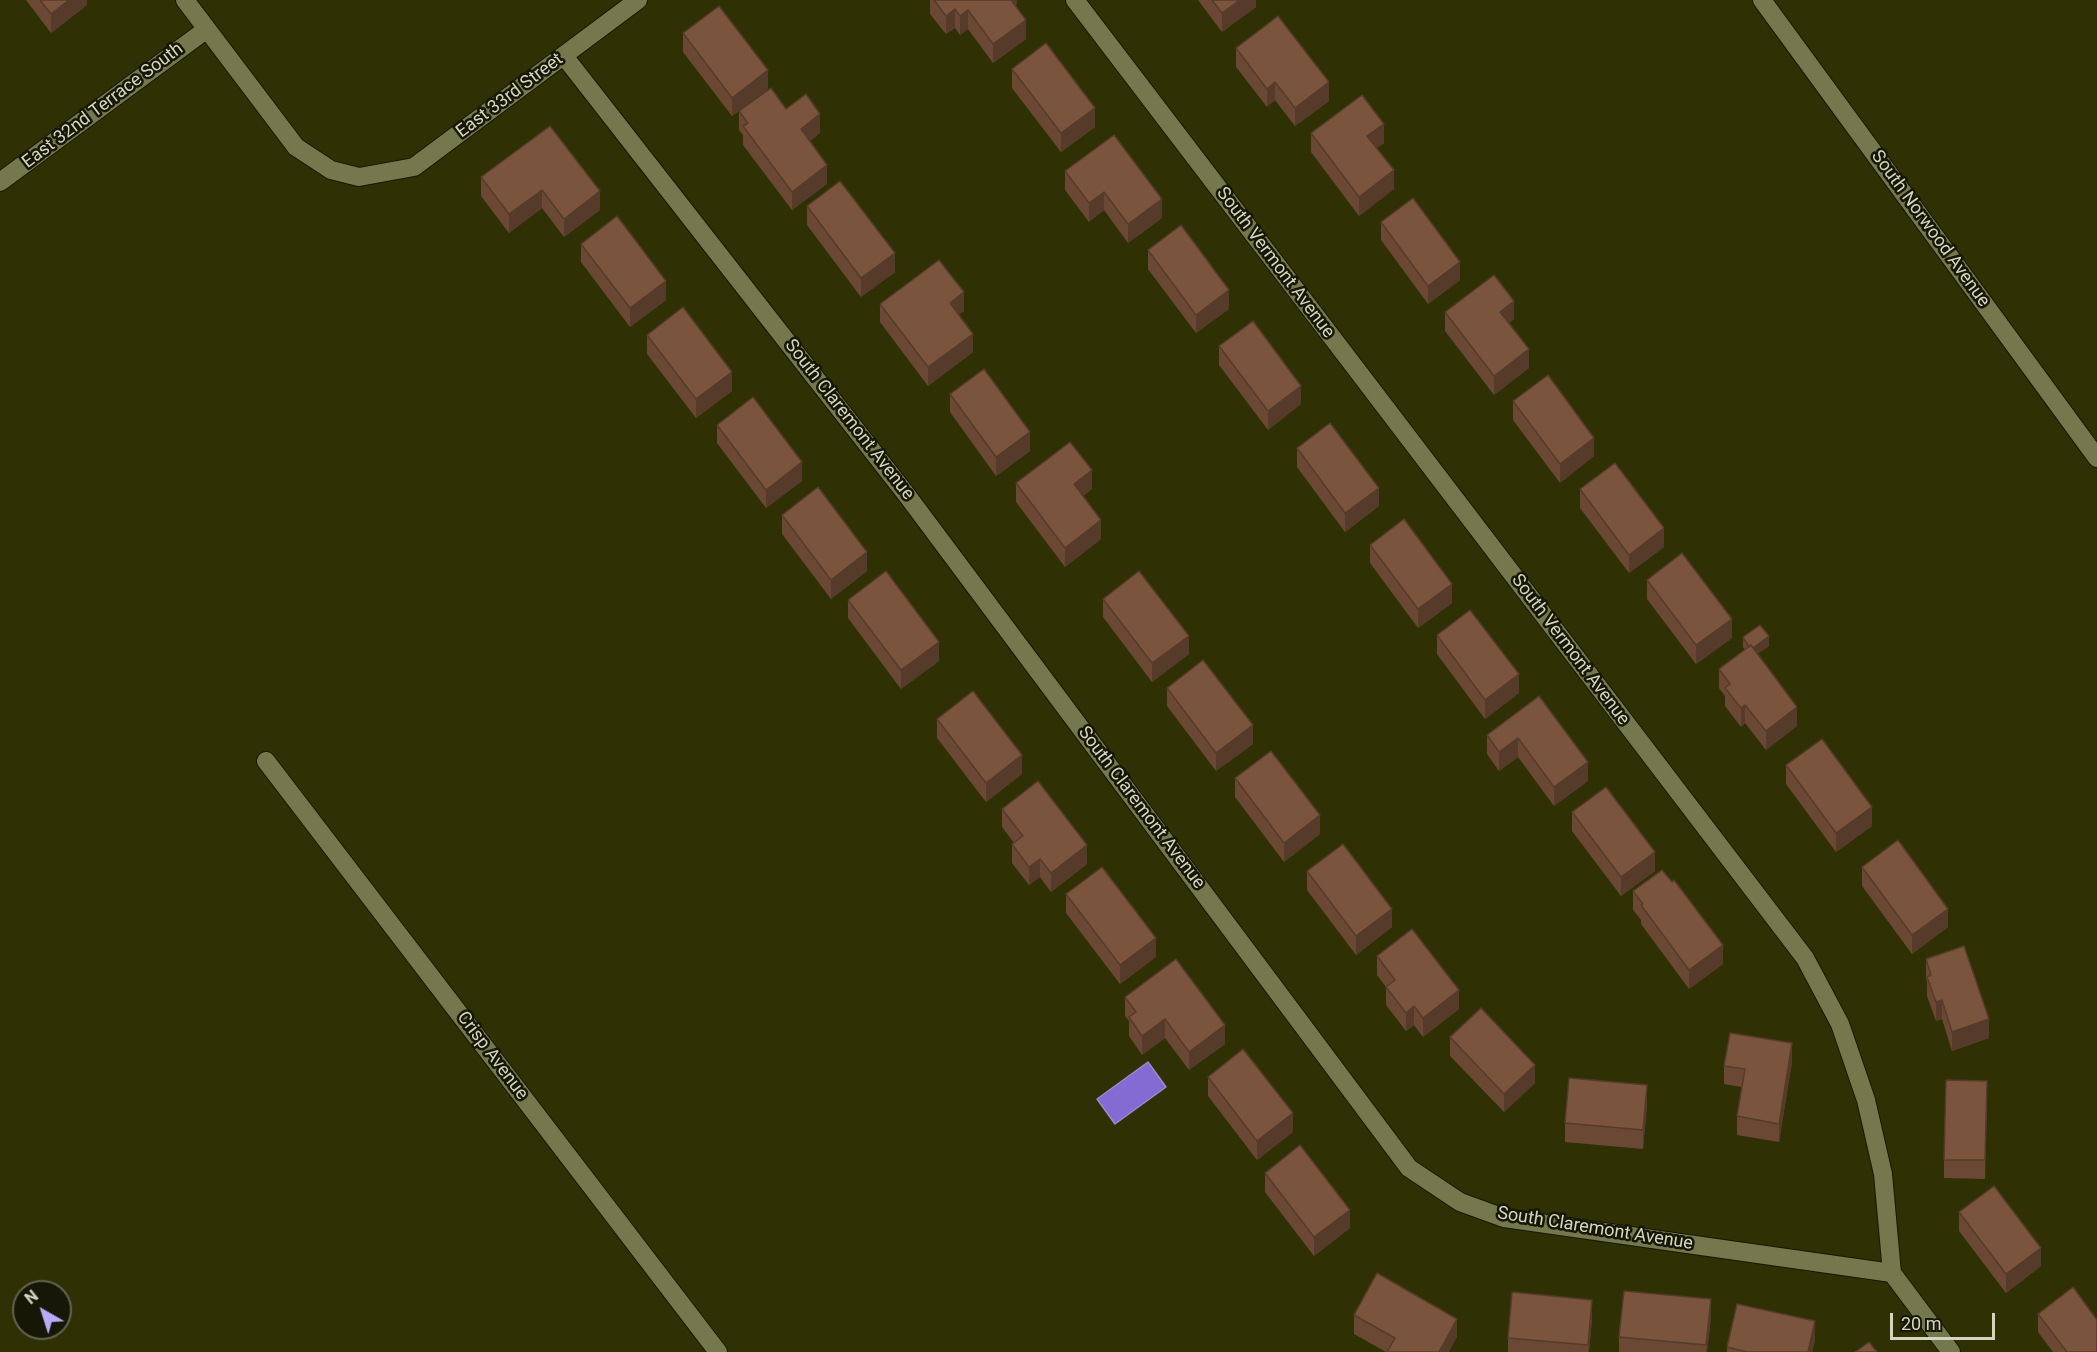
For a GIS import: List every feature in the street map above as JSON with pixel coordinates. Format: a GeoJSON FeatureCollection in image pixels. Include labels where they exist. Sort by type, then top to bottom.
{"type":"FeatureCollection","features":[{"type":"Feature","properties":{"kind":"street"},"geometry":{"type":"LineString","coordinates":[[185,0],[207,29]]}},
{"type":"Feature","properties":{"kind":"street","name":"East 33rd Street"},"geometry":{"type":"LineString","coordinates":[[207,29],[296,147],[331,170],[358,177],[414,167],[638,0]]}},
{"type":"Feature","properties":{"kind":"street","name":"South Vermont Avenue"},"geometry":{"type":"LineString","coordinates":[[1075,0],[1804,958],[1840,1024],[1866,1100],[1883,1174],[1892,1273]]}},
{"type":"Feature","properties":{"kind":"street","name":"South Norwood Avenue"},"geometry":{"type":"LineString","coordinates":[[1762,0],[2097,458]]}},
{"type":"Feature","properties":{"kind":"street","name":"East 32nd Terrace South"},"geometry":{"type":"LineString","coordinates":[[0,182],[207,29]]}},
{"type":"Feature","properties":{"kind":"street","name":"South Claremont Avenue"},"geometry":{"type":"LineString","coordinates":[[564,56],[906,494],[1409,1168],[1460,1202],[1504,1218],[1892,1273]]}},
{"type":"Feature","properties":{"kind":"street","name":"Crisp Avenue"},"geometry":{"type":"LineString","coordinates":[[266,761],[718,1352]]}},
{"type":"Feature","properties":{"kind":"street"},"geometry":{"type":"LineString","coordinates":[[1892,1273],[1951,1352]]}},
{"type":"Feature","properties":{"kind":"shaded area"},"geometry":{"type":"Polygon","coordinates":[[[1148,1062],[1166,1087],[1115,1124],[1097,1099],[1148,1062]]]}},
{"type":"Feature","properties":{"kind":"building"},"geometry":{"type":"Polygon","coordinates":[[[40,0],[69,0],[51,14],[40,0]]]}},
{"type":"Feature","properties":{"kind":"building"},"geometry":{"type":"Polygon","coordinates":[[[934,0],[1011,0],[1026,20],[993,44],[968,10],[960,16],[955,9],[946,16],[934,0]]]}},
{"type":"Feature","properties":{"kind":"building"},"geometry":{"type":"Polygon","coordinates":[[[1212,0],[1240,0],[1222,13],[1212,0]]]}},
{"type":"Feature","properties":{"kind":"building"},"geometry":{"type":"Polygon","coordinates":[[[719,6],[768,70],[732,98],[683,33],[719,6]]]}},
{"type":"Feature","properties":{"kind":"building"},"geometry":{"type":"Polygon","coordinates":[[[1278,16],[1329,82],[1295,108],[1275,82],[1267,89],[1236,48],[1278,16]]]}},
{"type":"Feature","properties":{"kind":"building"},"geometry":{"type":"Polygon","coordinates":[[[1046,43],[1095,108],[1061,133],[1012,69],[1046,43]]]}},
{"type":"Feature","properties":{"kind":"building"},"geometry":{"type":"Polygon","coordinates":[[[771,88],[786,109],[806,94],[820,114],[801,129],[827,165],[792,192],[743,126],[748,123],[739,111],[771,88]]]}},
{"type":"Feature","properties":{"kind":"building"},"geometry":{"type":"Polygon","coordinates":[[[1362,95],[1384,124],[1367,136],[1394,170],[1359,197],[1311,133],[1362,95]]]}},
{"type":"Feature","properties":{"kind":"building"},"geometry":{"type":"Polygon","coordinates":[[[550,126],[600,191],[564,219],[542,190],[509,214],[481,177],[550,126]]]}},
{"type":"Feature","properties":{"kind":"building"},"geometry":{"type":"Polygon","coordinates":[[[1114,135],[1162,199],[1128,224],[1104,192],[1089,203],[1065,171],[1114,135]]]}},
{"type":"Feature","properties":{"kind":"building"},"geometry":{"type":"Polygon","coordinates":[[[840,181],[895,253],[861,278],[807,206],[840,181]]]}},
{"type":"Feature","properties":{"kind":"building"},"geometry":{"type":"Polygon","coordinates":[[[1413,198],[1460,262],[1428,286],[1381,222],[1413,198]]]}},
{"type":"Feature","properties":{"kind":"building"},"geometry":{"type":"Polygon","coordinates":[[[617,216],[666,281],[630,308],[581,244],[617,216]]]}},
{"type":"Feature","properties":{"kind":"building"},"geometry":{"type":"Polygon","coordinates":[[[1181,225],[1229,290],[1196,315],[1148,250],[1181,225]]]}},
{"type":"Feature","properties":{"kind":"building"},"geometry":{"type":"Polygon","coordinates":[[[939,260],[964,292],[950,303],[973,334],[928,367],[880,304],[939,260]]]}},
{"type":"Feature","properties":{"kind":"building"},"geometry":{"type":"Polygon","coordinates":[[[1494,275],[1514,301],[1500,312],[1529,349],[1494,376],[1445,312],[1494,275]]]}},
{"type":"Feature","properties":{"kind":"building"},"geometry":{"type":"Polygon","coordinates":[[[683,307],[732,372],[696,399],[647,335],[683,307]]]}},
{"type":"Feature","properties":{"kind":"building"},"geometry":{"type":"Polygon","coordinates":[[[1253,321],[1301,386],[1268,411],[1219,346],[1253,321]]]}},
{"type":"Feature","properties":{"kind":"building"},"geometry":{"type":"Polygon","coordinates":[[[984,369],[1030,432],[996,457],[950,394],[984,369]]]}},
{"type":"Feature","properties":{"kind":"building"},"geometry":{"type":"Polygon","coordinates":[[[1548,375],[1594,438],[1560,464],[1513,401],[1548,375]]]}},
{"type":"Feature","properties":{"kind":"building"},"geometry":{"type":"Polygon","coordinates":[[[753,397],[802,462],[766,490],[717,425],[753,397]]]}},
{"type":"Feature","properties":{"kind":"building"},"geometry":{"type":"Polygon","coordinates":[[[1330,423],[1379,488],[1345,513],[1297,448],[1330,423]]]}},
{"type":"Feature","properties":{"kind":"building"},"geometry":{"type":"Polygon","coordinates":[[[1070,442],[1092,470],[1074,484],[1101,520],[1065,548],[1016,483],[1070,442]]]}},
{"type":"Feature","properties":{"kind":"building"},"geometry":{"type":"Polygon","coordinates":[[[1615,463],[1664,528],[1629,555],[1580,489],[1615,463]]]}},
{"type":"Feature","properties":{"kind":"building"},"geometry":{"type":"Polygon","coordinates":[[[818,487],[867,552],[831,580],[782,515],[818,487]]]}},
{"type":"Feature","properties":{"kind":"building"},"geometry":{"type":"Polygon","coordinates":[[[1404,519],[1452,584],[1418,609],[1370,545],[1404,519]]]}},
{"type":"Feature","properties":{"kind":"building"},"geometry":{"type":"Polygon","coordinates":[[[1682,553],[1732,619],[1696,645],[1647,580],[1682,553]]]}},
{"type":"Feature","properties":{"kind":"building"},"geometry":{"type":"Polygon","coordinates":[[[886,571],[939,642],[901,670],[848,600],[886,571]]]}},
{"type":"Feature","properties":{"kind":"building"},"geometry":{"type":"Polygon","coordinates":[[[1139,571],[1189,636],[1152,663],[1103,599],[1139,571]]]}},
{"type":"Feature","properties":{"kind":"building"},"geometry":{"type":"Polygon","coordinates":[[[1470,610],[1519,674],[1485,700],[1437,635],[1470,610]]]}},
{"type":"Feature","properties":{"kind":"building"},"geometry":{"type":"Polygon","coordinates":[[[1760,625],[1769,636],[1753,648],[1751,645],[1749,647],[1743,637],[1760,625]]]}},
{"type":"Feature","properties":{"kind":"building"},"geometry":{"type":"Polygon","coordinates":[[[1751,645],[1797,707],[1766,731],[1745,705],[1741,708],[1725,688],[1730,684],[1719,669],[1751,645]]]}},
{"type":"Feature","properties":{"kind":"building"},"geometry":{"type":"Polygon","coordinates":[[[1203,660],[1253,725],[1216,753],[1167,688],[1203,660]]]}},
{"type":"Feature","properties":{"kind":"building"},"geometry":{"type":"Polygon","coordinates":[[[973,691],[1022,755],[986,783],[937,719],[973,691]]]}},
{"type":"Feature","properties":{"kind":"building"},"geometry":{"type":"Polygon","coordinates":[[[1539,696],[1588,762],[1554,787],[1518,738],[1499,752],[1487,735],[1539,696]]]}},
{"type":"Feature","properties":{"kind":"building"},"geometry":{"type":"Polygon","coordinates":[[[1822,739],[1872,807],[1836,833],[1786,765],[1822,739]]]}},
{"type":"Feature","properties":{"kind":"building"},"geometry":{"type":"Polygon","coordinates":[[[1271,751],[1320,815],[1284,843],[1235,778],[1271,751]]]}},
{"type":"Feature","properties":{"kind":"building"},"geometry":{"type":"Polygon","coordinates":[[[1038,781],[1087,845],[1051,873],[1040,859],[1029,867],[1012,844],[1023,836],[1002,809],[1038,781]]]}},
{"type":"Feature","properties":{"kind":"building"},"geometry":{"type":"Polygon","coordinates":[[[1606,787],[1655,852],[1621,877],[1572,812],[1606,787]]]}},
{"type":"Feature","properties":{"kind":"building"},"geometry":{"type":"Polygon","coordinates":[[[1898,840],[1948,909],[1912,935],[1862,867],[1898,840]]]}},
{"type":"Feature","properties":{"kind":"building"},"geometry":{"type":"Polygon","coordinates":[[[1343,844],[1392,909],[1356,936],[1307,871],[1343,844]]]}},
{"type":"Feature","properties":{"kind":"building"},"geometry":{"type":"Polygon","coordinates":[[[1102,867],[1156,938],[1120,965],[1066,894],[1102,867]]]}},
{"type":"Feature","properties":{"kind":"building"},"geometry":{"type":"Polygon","coordinates":[[[1662,870],[1672,882],[1674,880],[1723,945],[1689,970],[1633,891],[1662,870]]]}},
{"type":"Feature","properties":{"kind":"building"},"geometry":{"type":"Polygon","coordinates":[[[1412,929],[1459,990],[1423,1018],[1414,1006],[1406,1013],[1386,987],[1395,980],[1377,956],[1412,929]]]}},
{"type":"Feature","properties":{"kind":"building"},"geometry":{"type":"Polygon","coordinates":[[[1964,946],[1989,1019],[1952,1032],[1942,1000],[1936,1002],[1927,977],[1931,975],[1926,959],[1964,946]]]}},
{"type":"Feature","properties":{"kind":"building"},"geometry":{"type":"Polygon","coordinates":[[[1176,959],[1225,1025],[1189,1052],[1165,1019],[1142,1036],[1129,1017],[1136,1012],[1125,997],[1176,959]]]}},
{"type":"Feature","properties":{"kind":"building"},"geometry":{"type":"Polygon","coordinates":[[[1481,1008],[1535,1065],[1504,1094],[1450,1037],[1481,1008]]]}},
{"type":"Feature","properties":{"kind":"building"},"geometry":{"type":"Polygon","coordinates":[[[1730,1033],[1792,1043],[1779,1124],[1737,1116],[1745,1069],[1724,1066],[1730,1033]]]}},
{"type":"Feature","properties":{"kind":"building"},"geometry":{"type":"Polygon","coordinates":[[[1243,1049],[1293,1113],[1257,1141],[1208,1077],[1243,1049]]]}},
{"type":"Feature","properties":{"kind":"building"},"geometry":{"type":"Polygon","coordinates":[[[1569,1078],[1647,1085],[1643,1130],[1565,1123],[1569,1078]]]}},
{"type":"Feature","properties":{"kind":"building"},"geometry":{"type":"Polygon","coordinates":[[[1946,1080],[1987,1081],[1985,1160],[1944,1160],[1946,1080]]]}},
{"type":"Feature","properties":{"kind":"building"},"geometry":{"type":"Polygon","coordinates":[[[1300,1145],[1350,1210],[1314,1237],[1265,1173],[1300,1145]]]}},
{"type":"Feature","properties":{"kind":"building"},"geometry":{"type":"Polygon","coordinates":[[[1994,1186],[2041,1248],[2006,1274],[1959,1212],[1994,1186]]]}},
{"type":"Feature","properties":{"kind":"building"},"geometry":{"type":"Polygon","coordinates":[[[1377,1273],[1457,1319],[1439,1352],[1387,1352],[1395,1338],[1354,1315],[1377,1273]]]}},
{"type":"Feature","properties":{"kind":"building"},"geometry":{"type":"Polygon","coordinates":[[[2073,1287],[2097,1320],[2097,1352],[2067,1352],[2038,1314],[2073,1287]]]}},
{"type":"Feature","properties":{"kind":"building"},"geometry":{"type":"Polygon","coordinates":[[[1624,1291],[1711,1299],[1706,1345],[1619,1337],[1624,1291]]]}},
{"type":"Feature","properties":{"kind":"building"},"geometry":{"type":"Polygon","coordinates":[[[1512,1292],[1592,1300],[1588,1345],[1508,1338],[1512,1292]]]}},
{"type":"Feature","properties":{"kind":"building"},"geometry":{"type":"Polygon","coordinates":[[[1737,1304],[1815,1321],[1808,1352],[1747,1352],[1727,1347],[1737,1304]]]}},
{"type":"Feature","properties":{"kind":"building"},"geometry":{"type":"Polygon","coordinates":[[[1869,1342],[1877,1352],[1855,1352],[1869,1342]]]}}]}
